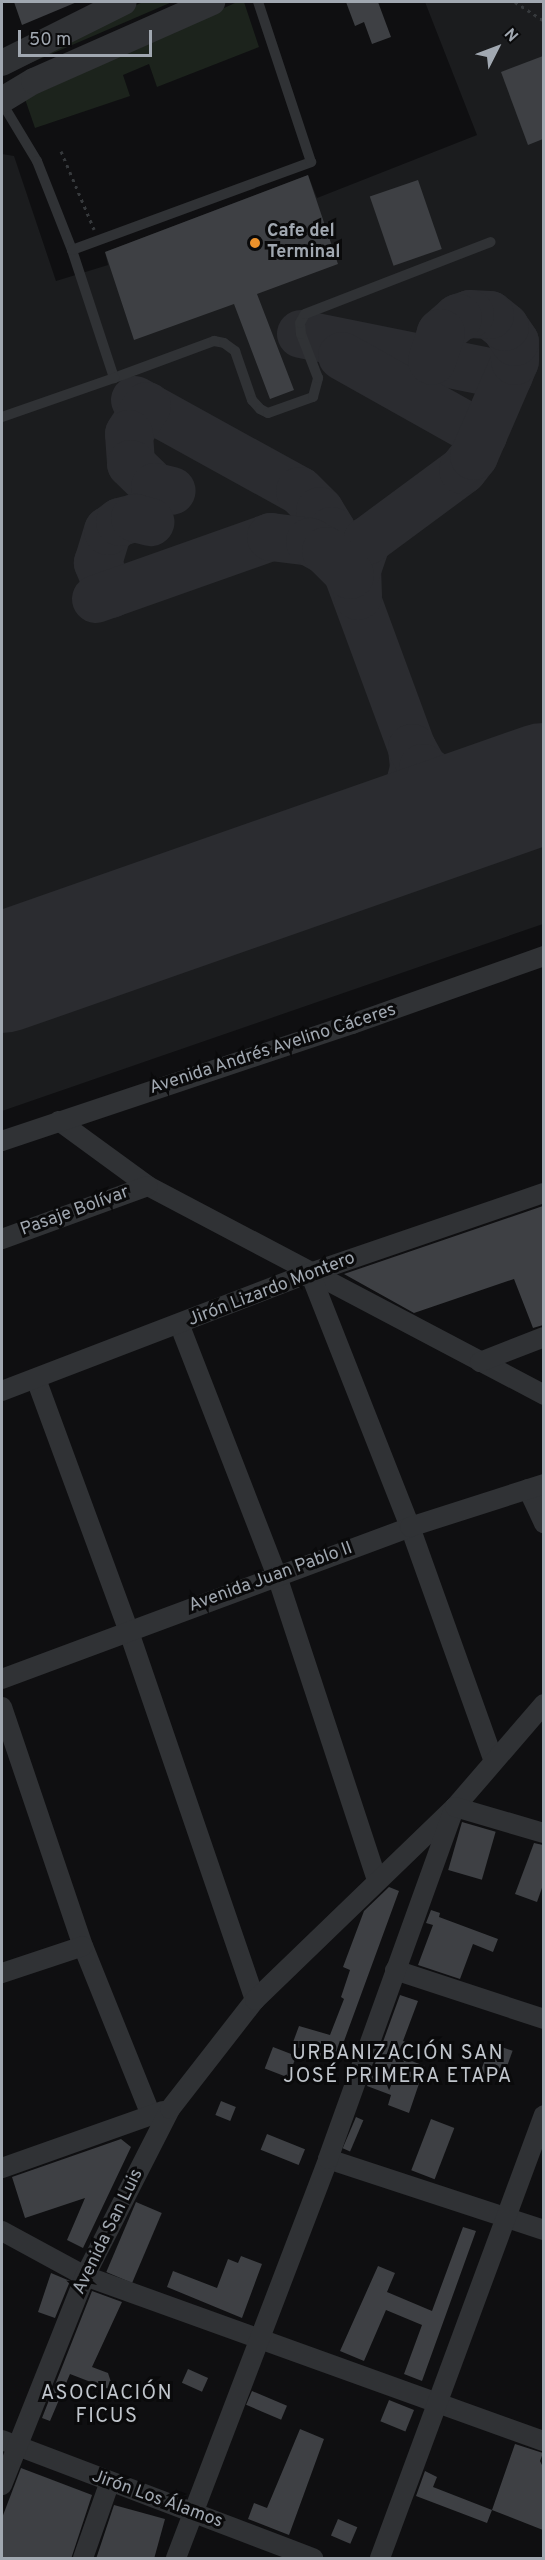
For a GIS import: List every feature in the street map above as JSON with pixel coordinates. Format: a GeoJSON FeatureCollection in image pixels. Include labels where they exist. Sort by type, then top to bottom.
{"type":"FeatureCollection","features":[{"type":"Feature","properties":{"kind":"street"},"geometry":{"type":"LineString","coordinates":[[34,81],[10,58],[124,2]]}},
{"type":"Feature","properties":{"kind":"street"},"geometry":{"type":"LineString","coordinates":[[2,101],[34,81],[212,2]]}},
{"type":"Feature","properties":{"kind":"street","name":"Avenida Andrés Avelino Cáceres"},"geometry":{"type":"LineString","coordinates":[[2,1141],[352,1024],[543,956]]}},
{"type":"Feature","properties":{"kind":"street"},"geometry":{"type":"LineString","coordinates":[[59,1121],[148,1186],[543,1395]]}},
{"type":"Feature","properties":{"kind":"street","name":"Pasaje Bolívar"},"geometry":{"type":"LineString","coordinates":[[2,1239],[148,1186]]}},
{"type":"Feature","properties":{"kind":"street","name":"Jirón Lizardo Montero"},"geometry":{"type":"LineString","coordinates":[[2,1390],[180,1326],[310,1273],[543,1193]]}},
{"type":"Feature","properties":{"kind":"street"},"geometry":{"type":"LineString","coordinates":[[310,1273],[410,1527],[493,1759]]}},
{"type":"Feature","properties":{"kind":"street"},"geometry":{"type":"LineString","coordinates":[[180,1326],[277,1576],[377,1881]]}},
{"type":"Feature","properties":{"kind":"street"},"geometry":{"type":"LineString","coordinates":[[480,1362],[543,1337]]}},
{"type":"Feature","properties":{"kind":"street"},"geometry":{"type":"LineString","coordinates":[[36,1379],[129,1632],[255,2000]]}},
{"type":"Feature","properties":{"kind":"street"},"geometry":{"type":"LineString","coordinates":[[536,1486],[543,1524]]}},
{"type":"Feature","properties":{"kind":"street","name":"Avenida Juan Pablo II"},"geometry":{"type":"LineString","coordinates":[[2,1679],[410,1527],[536,1486]]}},
{"type":"Feature","properties":{"kind":"street"},"geometry":{"type":"LineString","coordinates":[[176,2559],[328,2159],[455,1807],[493,1759],[543,1704]]}},
{"type":"Feature","properties":{"kind":"street"},"geometry":{"type":"LineString","coordinates":[[2,1707],[83,1946],[151,2115]]}},
{"type":"Feature","properties":{"kind":"street"},"geometry":{"type":"LineString","coordinates":[[455,1807],[543,1833]]}},
{"type":"Feature","properties":{"kind":"street","name":"Avenida San Luis"},"geometry":{"type":"LineString","coordinates":[[2,2485],[9,2443],[85,2276],[170,2109],[255,2000],[455,1807]]}},
{"type":"Feature","properties":{"kind":"street"},"geometry":{"type":"LineString","coordinates":[[2,1973],[83,1946]]}},
{"type":"Feature","properties":{"kind":"street"},"geometry":{"type":"LineString","coordinates":[[395,1970],[543,2019]]}},
{"type":"Feature","properties":{"kind":"street"},"geometry":{"type":"LineString","coordinates":[[2,2168],[170,2109]]}},
{"type":"Feature","properties":{"kind":"street"},"geometry":{"type":"LineString","coordinates":[[380,2559],[543,2115]]}},
{"type":"Feature","properties":{"kind":"street"},"geometry":{"type":"LineString","coordinates":[[328,2159],[506,2214],[543,2229]]}},
{"type":"Feature","properties":{"kind":"street"},"geometry":{"type":"LineString","coordinates":[[2,2231],[85,2276],[261,2337],[543,2441]]}},
{"type":"Feature","properties":{"kind":"street","name":"Jirón Los Álamos"},"geometry":{"type":"LineString","coordinates":[[9,2443],[109,2484],[194,2512],[313,2559]]}},
{"type":"Feature","properties":{"kind":"street"},"geometry":{"type":"LineString","coordinates":[[82,2559],[109,2484]]}},
{"type":"Feature","properties":{"kind":"lane"},"geometry":{"type":"LineString","coordinates":[[72,250],[311,162],[258,2]]}},
{"type":"Feature","properties":{"kind":"lane"},"geometry":{"type":"LineString","coordinates":[[2,101],[37,161],[72,250],[114,378]]}},
{"type":"Feature","properties":{"kind":"lane"},"geometry":{"type":"LineString","coordinates":[[2,417],[214,341],[224,343],[235,351],[252,400],[260,409],[268,413],[313,397],[318,378],[302,334],[300,323],[305,314],[491,242]]}},
{"type":"Feature","properties":{"kind":"path"},"geometry":{"type":"LineString","coordinates":[[515,2],[543,21]]}},
{"type":"Feature","properties":{"kind":"path"},"geometry":{"type":"LineString","coordinates":[[61,151],[98,240]]}},
{"type":"Feature","properties":{"kind":"shaded area"},"geometry":{"type":"Polygon","coordinates":[[[143,2],[172,2],[28,64],[26,54],[143,2]]]}},
{"type":"Feature","properties":{"kind":"shaded area"},"geometry":{"type":"Polygon","coordinates":[[[237,2],[244,2],[259,47],[157,87],[149,64],[123,75],[130,96],[35,128],[25,99],[237,2]]]}},
{"type":"Feature","properties":{"kind":"shaded area"},"geometry":{"type":"Polygon","coordinates":[[[425,2],[543,2],[543,924],[2,1111],[2,154],[14,156],[56,281],[108,265],[105,252],[308,175],[317,198],[477,135],[425,2]]]}},
{"type":"Feature","properties":{"kind":"building"},"geometry":{"type":"Polygon","coordinates":[[[14,2],[77,2],[22,25],[14,2]]]}},
{"type":"Feature","properties":{"kind":"building"},"geometry":{"type":"Polygon","coordinates":[[[346,2],[378,2],[391,37],[372,44],[364,22],[355,26],[346,2]]]}},
{"type":"Feature","properties":{"kind":"building"},"geometry":{"type":"Polygon","coordinates":[[[543,56],[543,139],[528,145],[501,72],[543,56]]]}},
{"type":"Feature","properties":{"kind":"building"},"geometry":{"type":"Polygon","coordinates":[[[308,175],[338,264],[257,294],[294,390],[270,399],[234,304],[134,340],[105,252],[308,175]]]}},
{"type":"Feature","properties":{"kind":"building"},"geometry":{"type":"Polygon","coordinates":[[[418,180],[442,249],[394,266],[370,197],[418,180]]]}},
{"type":"Feature","properties":{"kind":"building"},"geometry":{"type":"Polygon","coordinates":[[[543,1206],[543,1325],[533,1328],[514,1279],[414,1313],[344,1274],[543,1206]]]}},
{"type":"Feature","properties":{"kind":"building"},"geometry":{"type":"Polygon","coordinates":[[[462,1822],[496,1832],[482,1880],[448,1870],[462,1822]]]}},
{"type":"Feature","properties":{"kind":"building"},"geometry":{"type":"Polygon","coordinates":[[[534,1843],[543,1845],[543,1885],[537,1902],[515,1894],[534,1843]]]}},
{"type":"Feature","properties":{"kind":"building"},"geometry":{"type":"Polygon","coordinates":[[[389,1887],[399,1891],[336,2063],[292,2045],[299,2026],[330,2035],[344,1999],[341,1997],[350,1970],[343,1967],[364,1911],[389,1887]]]}},
{"type":"Feature","properties":{"kind":"building"},"geometry":{"type":"Polygon","coordinates":[[[431,1910],[440,1913],[439,1917],[498,1939],[493,1952],[473,1944],[460,1979],[418,1965],[433,1925],[426,1923],[431,1910]]]}},
{"type":"Feature","properties":{"kind":"building"},"geometry":{"type":"Polygon","coordinates":[[[400,1995],[418,2001],[403,2041],[408,2043],[403,2058],[425,2066],[409,2113],[388,2105],[391,2095],[367,2086],[400,1995]]]}},
{"type":"Feature","properties":{"kind":"building"},"geometry":{"type":"Polygon","coordinates":[[[491,2043],[513,2051],[502,2080],[480,2072],[491,2043]]]}},
{"type":"Feature","properties":{"kind":"building"},"geometry":{"type":"Polygon","coordinates":[[[273,2047],[296,2056],[288,2077],[265,2068],[273,2047]]]}},
{"type":"Feature","properties":{"kind":"building"},"geometry":{"type":"Polygon","coordinates":[[[221,2101],[236,2107],[230,2121],[215,2115],[221,2101]]]}},
{"type":"Feature","properties":{"kind":"building"},"geometry":{"type":"Polygon","coordinates":[[[356,2117],[363,2120],[350,2151],[343,2148],[356,2117]]]}},
{"type":"Feature","properties":{"kind":"building"},"geometry":{"type":"Polygon","coordinates":[[[431,2119],[454,2128],[435,2179],[411,2170],[431,2119]]]}},
{"type":"Feature","properties":{"kind":"building"},"geometry":{"type":"Polygon","coordinates":[[[267,2134],[305,2149],[299,2165],[261,2150],[267,2134]]]}},
{"type":"Feature","properties":{"kind":"building"},"geometry":{"type":"Polygon","coordinates":[[[121,2139],[131,2147],[83,2248],[67,2240],[85,2198],[25,2218],[12,2177],[121,2139]]]}},
{"type":"Feature","properties":{"kind":"building"},"geometry":{"type":"Polygon","coordinates":[[[136,2202],[162,2213],[132,2283],[106,2272],[136,2202]]]}},
{"type":"Feature","properties":{"kind":"building"},"geometry":{"type":"Polygon","coordinates":[[[463,2227],[476,2231],[422,2381],[404,2374],[422,2325],[386,2310],[364,2361],[340,2351],[378,2266],[395,2273],[387,2292],[432,2311],[463,2227]]]}},
{"type":"Feature","properties":{"kind":"building"},"geometry":{"type":"Polygon","coordinates":[[[241,2256],[262,2264],[242,2318],[167,2287],[173,2271],[217,2288],[228,2259],[238,2263],[241,2256]]]}},
{"type":"Feature","properties":{"kind":"building"},"geometry":{"type":"Polygon","coordinates":[[[51,2273],[70,2281],[55,2318],[38,2312],[51,2273]]]}},
{"type":"Feature","properties":{"kind":"building"},"geometry":{"type":"Polygon","coordinates":[[[92,2291],[122,2302],[92,2367],[108,2373],[114,2391],[70,2374],[50,2421],[42,2418],[92,2291]]]}},
{"type":"Feature","properties":{"kind":"building"},"geometry":{"type":"Polygon","coordinates":[[[188,2369],[208,2378],[202,2392],[182,2383],[188,2369]]]}},
{"type":"Feature","properties":{"kind":"building"},"geometry":{"type":"Polygon","coordinates":[[[252,2391],[287,2406],[281,2420],[246,2405],[252,2391]]]}},
{"type":"Feature","properties":{"kind":"building"},"geometry":{"type":"Polygon","coordinates":[[[389,2400],[414,2410],[405,2431],[380,2421],[389,2400]]]}},
{"type":"Feature","properties":{"kind":"building"},"geometry":{"type":"Polygon","coordinates":[[[300,2429],[324,2439],[289,2535],[248,2519],[254,2503],[267,2508],[300,2429]]]}},
{"type":"Feature","properties":{"kind":"building"},"geometry":{"type":"Polygon","coordinates":[[[515,2444],[543,2453],[540,2461],[543,2467],[543,2530],[492,2510],[515,2444]]]}},
{"type":"Feature","properties":{"kind":"building"},"geometry":{"type":"Polygon","coordinates":[[[21,2468],[92,2495],[71,2559],[2,2559],[2,2518],[21,2468]]]}},
{"type":"Feature","properties":{"kind":"building"},"geometry":{"type":"Polygon","coordinates":[[[425,2471],[437,2477],[433,2487],[492,2510],[487,2523],[416,2496],[425,2471]]]}},
{"type":"Feature","properties":{"kind":"building"},"geometry":{"type":"Polygon","coordinates":[[[114,2505],[165,2519],[154,2559],[96,2559],[114,2505]]]}},
{"type":"Feature","properties":{"kind":"building"},"geometry":{"type":"Polygon","coordinates":[[[338,2519],[357,2527],[350,2544],[331,2536],[338,2519]]]}},
{"type":"Feature","properties":{"kind":"taxiway"},"geometry":{"type":"LineString","coordinates":[[358,596],[357,570],[367,541],[463,470],[474,456],[515,361],[515,342],[505,327],[490,315],[470,314],[458,318],[441,333],[432,361]]}},
{"type":"Feature","properties":{"kind":"taxiway"},"geometry":{"type":"LineString","coordinates":[[301,334],[509,376]]}},
{"type":"Feature","properties":{"kind":"taxiway"},"geometry":{"type":"LineString","coordinates":[[342,356],[483,435]]}},
{"type":"Feature","properties":{"kind":"taxiway"},"geometry":{"type":"LineString","coordinates":[[135,400],[300,491],[320,511],[332,531],[412,748],[414,768],[404,807],[372,844]]}},
{"type":"Feature","properties":{"kind":"taxiway"},"geometry":{"type":"LineString","coordinates":[[147,406],[129,434],[131,464],[155,487],[172,491]]}},
{"type":"Feature","properties":{"kind":"taxiway"},"geometry":{"type":"LineString","coordinates":[[111,594],[98,563],[108,531],[120,522],[135,518],[150,522]]}},
{"type":"Feature","properties":{"kind":"taxiway"},"geometry":{"type":"LineString","coordinates":[[96,599],[271,537],[310,542],[326,551],[350,575]]}},
{"type":"Feature","properties":{"kind":"taxiway"},"geometry":{"type":"LineString","coordinates":[[412,748],[423,768],[448,787],[465,793],[507,796]]}},
{"type":"Feature","properties":{"kind":"runway"},"geometry":{"type":"LineString","coordinates":[[2,973],[544,783]]}},
{"type":"Feature","properties":{"kind":"place","name":"Cafe del Terminal"},"geometry":{"type":"Point","coordinates":[255,243]}},
{"type":"Feature","properties":{"kind":"district","name":"URBANIZACIÓN SAN JOSÉ PRIMERA ETAPA"},"geometry":{"type":"Point","coordinates":[398,2066]}},
{"type":"Feature","properties":{"kind":"district","name":"ASOCIACIÓN FICUS"},"geometry":{"type":"Point","coordinates":[107,2406]}}]}
